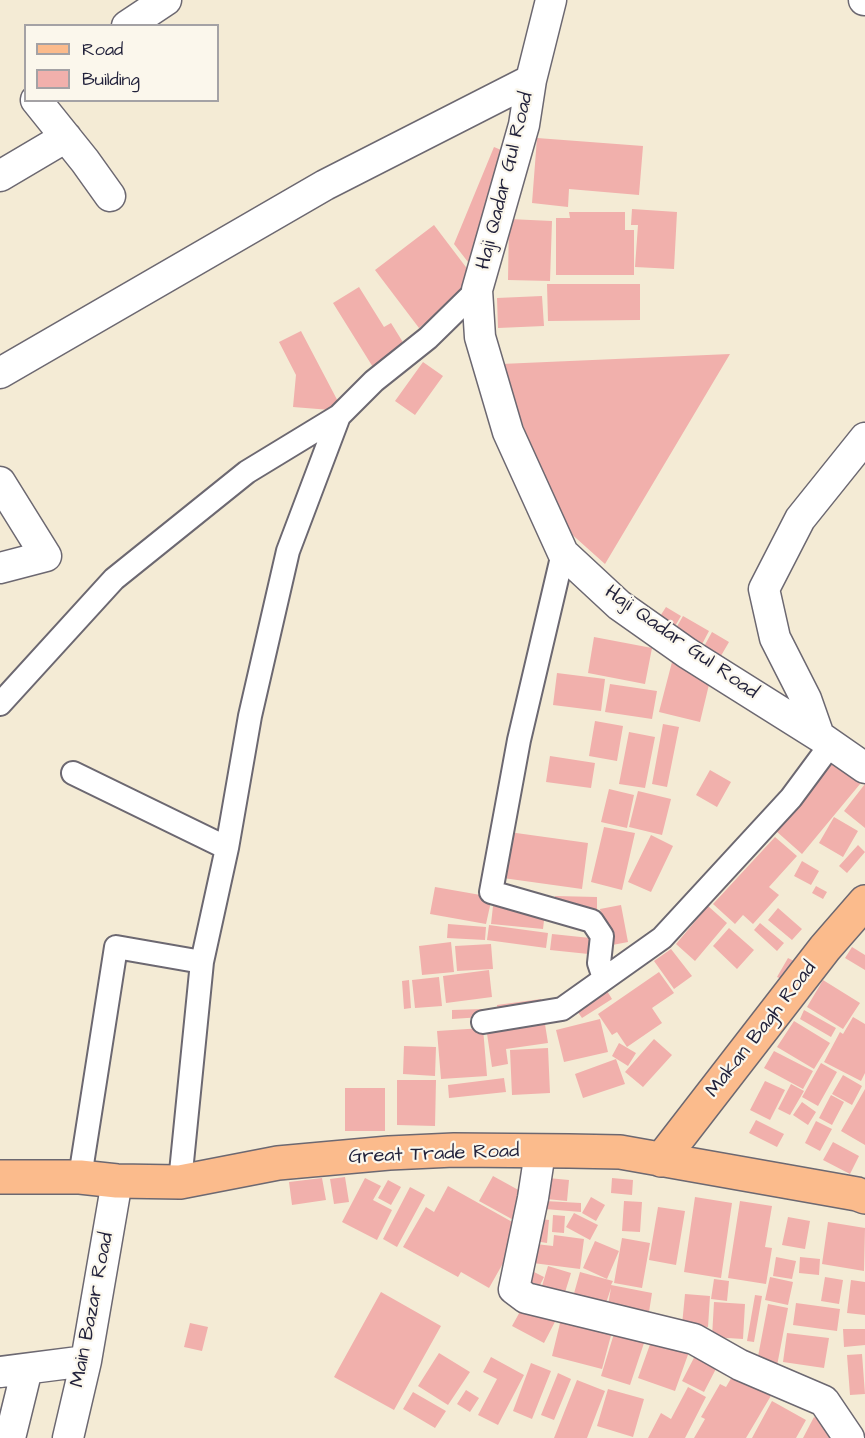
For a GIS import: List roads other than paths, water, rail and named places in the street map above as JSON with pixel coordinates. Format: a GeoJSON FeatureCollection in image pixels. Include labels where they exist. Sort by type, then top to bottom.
{"type":"FeatureCollection","features":[{"type":"Feature","properties":{"kind":"main road","name":"Makan Bagh Road"},"geometry":{"type":"LineString","coordinates":[[661,1160],[825,948],[865,902]]}},
{"type":"Feature","properties":{"kind":"main road","name":"Great Trade Road"},"geometry":{"type":"LineString","coordinates":[[0,1177],[80,1177],[117,1181],[180,1182],[278,1163],[389,1153],[454,1150],[620,1152],[865,1197]]}},
{"type":"Feature","properties":{"kind":"street"},"geometry":{"type":"LineString","coordinates":[[131,24],[166,0]]}},
{"type":"Feature","properties":{"kind":"street","name":"Haji Qadar Gul Road"},"geometry":{"type":"LineString","coordinates":[[551,0],[531,80],[524,125],[477,290],[480,337],[508,432],[563,553],[619,605],[687,653],[825,740],[865,768]]}},
{"type":"Feature","properties":{"kind":"street"},"geometry":{"type":"LineString","coordinates":[[0,373],[325,185],[531,80]]}},
{"type":"Feature","properties":{"kind":"street"},"geometry":{"type":"LineString","coordinates":[[38,102],[110,196]]}},
{"type":"Feature","properties":{"kind":"street"},"geometry":{"type":"LineString","coordinates":[[0,176],[66,137]]}},
{"type":"Feature","properties":{"kind":"street"},"geometry":{"type":"LineString","coordinates":[[0,704],[114,579],[247,472],[339,416],[374,381],[428,338],[477,290]]}},
{"type":"Feature","properties":{"kind":"street"},"geometry":{"type":"LineString","coordinates":[[180,1182],[202,962],[250,716],[288,551],[339,416]]}},
{"type":"Feature","properties":{"kind":"street"},"geometry":{"type":"LineString","coordinates":[[483,1022],[562,1009],[662,938],[791,798],[825,740],[775,638],[764,589],[800,519],[865,438]]}},
{"type":"Feature","properties":{"kind":"street"},"geometry":{"type":"LineString","coordinates":[[0,482],[46,556],[0,568]]}},
{"type":"Feature","properties":{"kind":"street"},"geometry":{"type":"LineString","coordinates":[[563,553],[519,740],[491,892],[592,921],[602,936],[600,963],[604,978]]}},
{"type":"Feature","properties":{"kind":"street"},"geometry":{"type":"LineString","coordinates":[[73,773],[226,848]]}},
{"type":"Feature","properties":{"kind":"street"},"geometry":{"type":"LineString","coordinates":[[80,1177],[116,947],[202,962]]}},
{"type":"Feature","properties":{"kind":"street"},"geometry":{"type":"LineString","coordinates":[[540,1152],[514,1289],[526,1298],[693,1340],[740,1365],[824,1401],[849,1438]]}},
{"type":"Feature","properties":{"kind":"street","name":"Main Bazar Road"},"geometry":{"type":"LineString","coordinates":[[68,1438],[86,1361],[117,1181]]}},
{"type":"Feature","properties":{"kind":"street"},"geometry":{"type":"LineString","coordinates":[[10,1438],[13,1370],[86,1361]]}}]}
